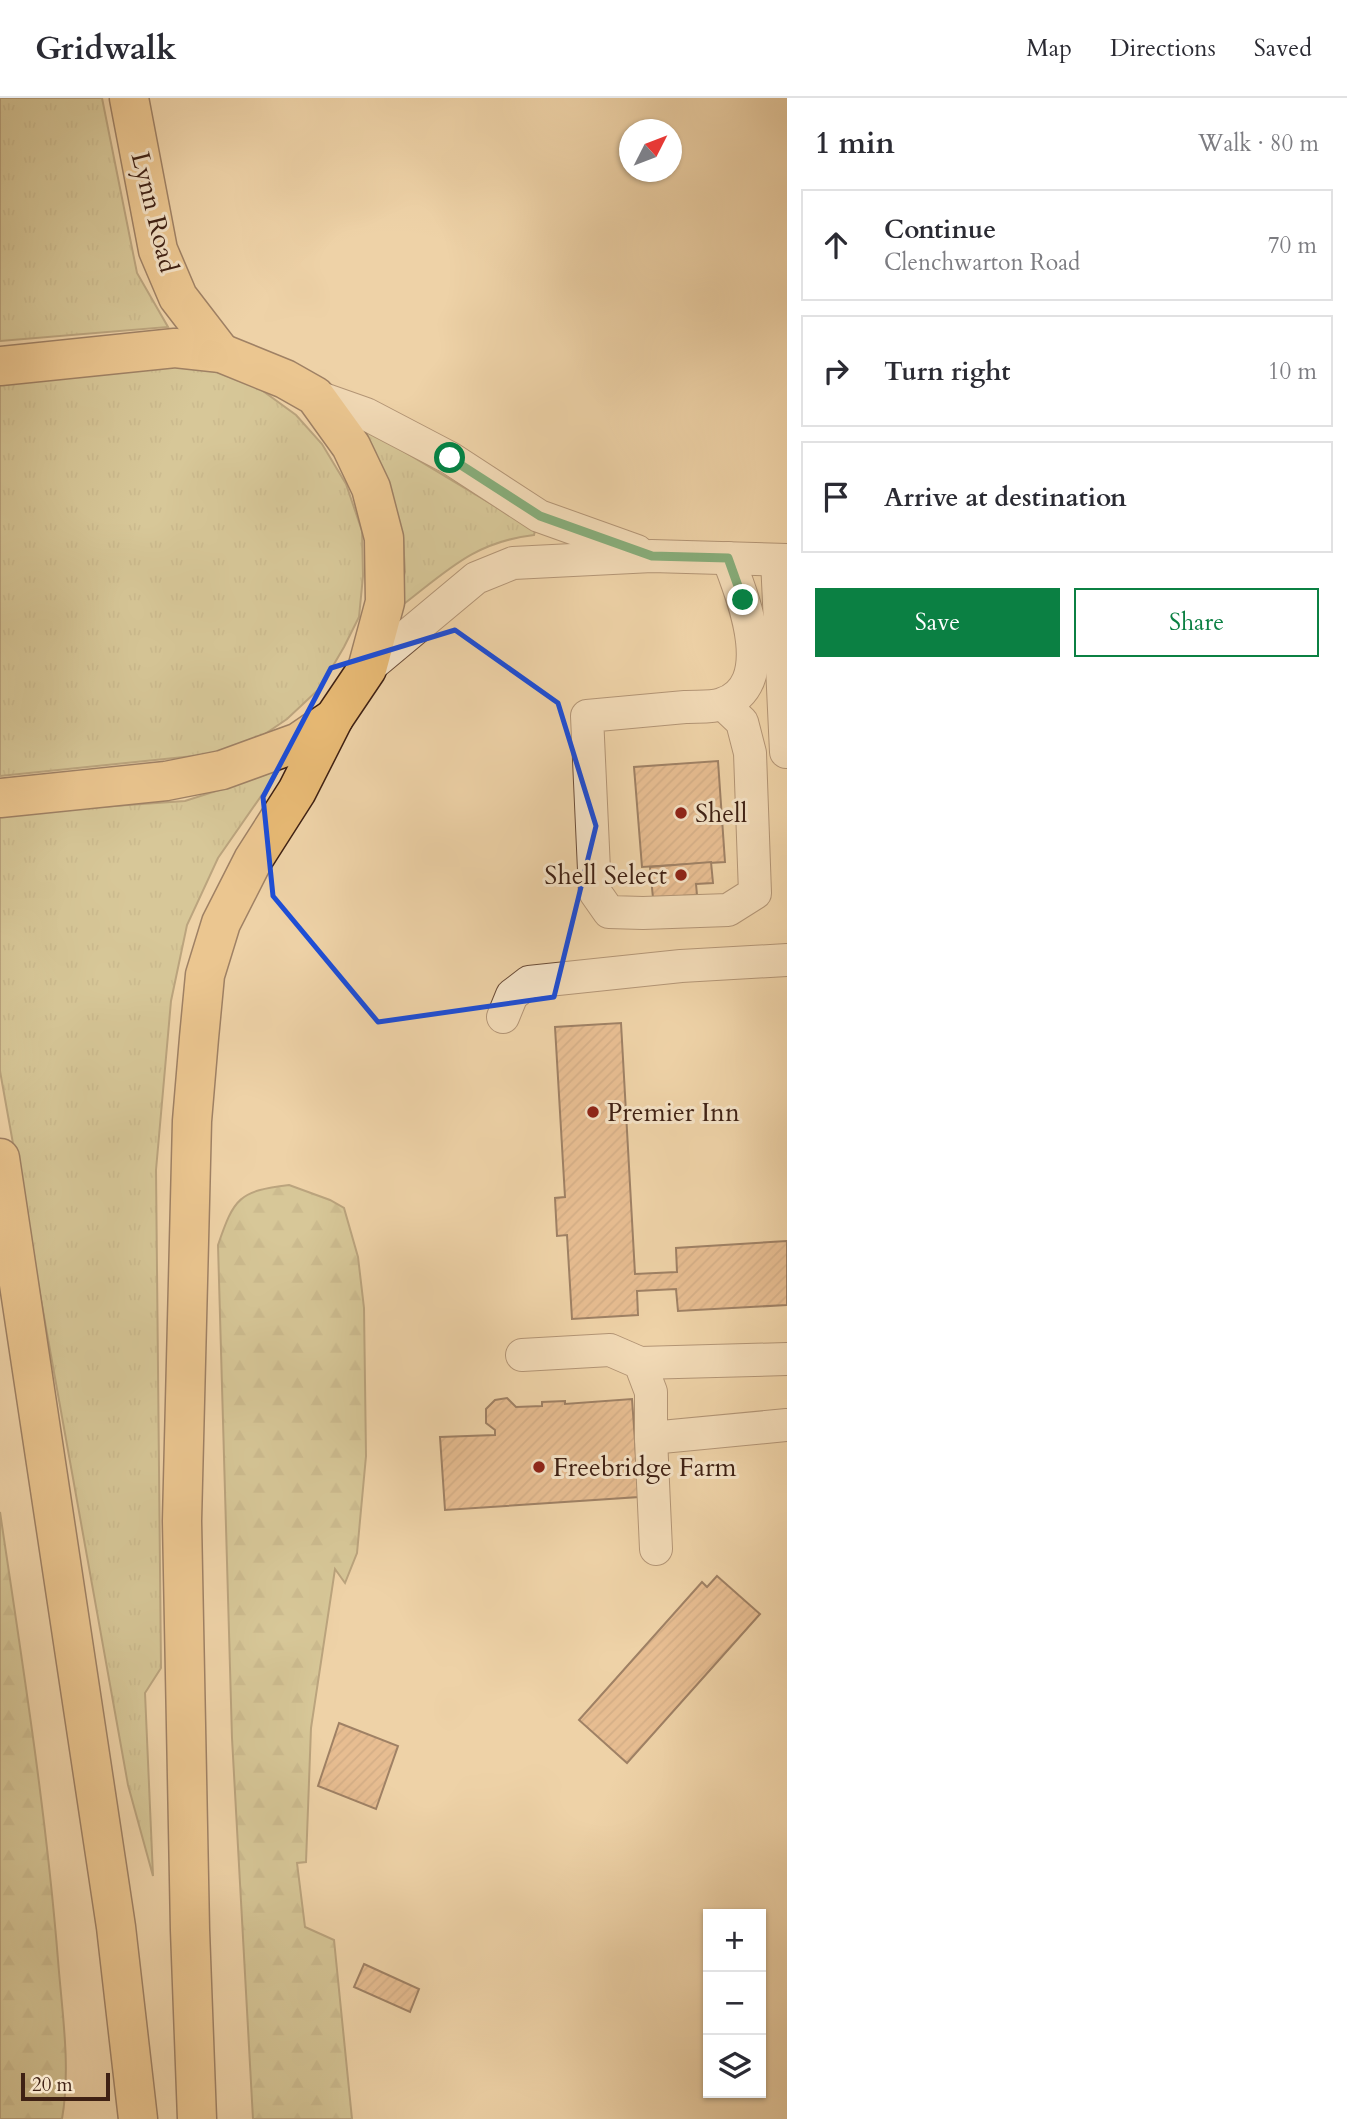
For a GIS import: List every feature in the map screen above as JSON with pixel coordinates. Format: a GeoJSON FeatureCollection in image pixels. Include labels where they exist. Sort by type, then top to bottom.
{"type":"FeatureCollection","features":[{"type":"Feature","properties":{"kind":"highway","name":"Lynn Road"},"geometry":{"type":"LineString","coordinates":[[129,98],[158,250],[178,297],[221,353]]}},
{"type":"Feature","properties":{"kind":"highway"},"geometry":{"type":"LineString","coordinates":[[0,366],[175,348],[221,353],[285,379],[315,396],[351,446],[371,488],[384,538],[385,602],[367,669],[334,718],[297,791],[253,860],[220,923],[205,975],[192,1121],[182,1521],[190,1930],[197,2119]]}},
{"type":"Feature","properties":{"kind":"highway"},"geometry":{"type":"LineString","coordinates":[[0,798],[166,781],[222,770],[299,742],[334,718]]}},
{"type":"Feature","properties":{"kind":"highway"},"geometry":{"type":"LineString","coordinates":[[0,1158],[114,1913],[138,2119]]}},
{"type":"Feature","properties":{"kind":"street"},"geometry":{"type":"LineString","coordinates":[[315,396],[366,414],[450,458],[540,516],[652,556]]}},
{"type":"Feature","properties":{"kind":"street"},"geometry":{"type":"LineString","coordinates":[[367,669],[476,578],[513,563],[652,556],[782,560],[786,752],[750,753]]}},
{"type":"Feature","properties":{"kind":"street"},"geometry":{"type":"LineString","coordinates":[[723,704],[742,722],[750,753],[755,893],[728,910],[609,912],[595,892],[587,716],[723,704],[742,691],[752,669],[753,638],[728,558]]}},
{"type":"Feature","properties":{"kind":"street"},"geometry":{"type":"LineString","coordinates":[[503,1017],[512,995],[529,982],[681,966],[787,960]]}},
{"type":"Feature","properties":{"kind":"street"},"geometry":{"type":"LineString","coordinates":[[522,1355],[610,1350],[640,1363],[787,1359]]}},
{"type":"Feature","properties":{"kind":"street"},"geometry":{"type":"LineString","coordinates":[[640,1363],[651,1392],[656,1549]]}},
{"type":"Feature","properties":{"kind":"street"},"geometry":{"type":"LineString","coordinates":[[651,1437],[787,1425]]}},
{"type":"Feature","properties":{"kind":"highlighted area"},"geometry":{"type":"Polygon","coordinates":[[[455,630],[558,703],[596,826],[554,997],[378,1022],[273,896],[263,797],[331,668],[455,630]]]}},
{"type":"Feature","properties":{"kind":"green space"},"geometry":{"type":"Polygon","coordinates":[[[0,98],[102,98],[137,273],[168,327],[0,341],[0,98]]]}},
{"type":"Feature","properties":{"kind":"green space"},"geometry":{"type":"Polygon","coordinates":[[[180,366],[220,371],[256,386],[296,415],[322,444],[346,484],[362,531],[363,576],[359,617],[320,688],[287,719],[256,740],[213,754],[0,776],[0,380],[180,366]]]}},
{"type":"Feature","properties":{"kind":"green space"},"geometry":{"type":"Polygon","coordinates":[[[368,430],[528,526],[535,531],[534,535],[494,544],[461,560],[400,607],[398,595],[405,572],[403,538],[364,433],[368,430]]]}},
{"type":"Feature","properties":{"kind":"green space"},"geometry":{"type":"Polygon","coordinates":[[[284,763],[218,858],[187,925],[171,1001],[156,1170],[161,1668],[145,1693],[153,1876],[128,1785],[0,1071],[0,814],[185,801],[244,782],[284,763]]]}},
{"type":"Feature","properties":{"kind":"green space"},"geometry":{"type":"Polygon","coordinates":[[[289,1185],[344,1208],[358,1257],[364,1308],[366,1456],[357,1553],[345,1583],[335,1569],[311,1728],[306,1862],[297,1863],[305,1927],[334,1940],[352,2119],[253,2119],[232,1738],[218,1245],[234,1207],[241,1200],[259,1190],[289,1185]]]}},
{"type":"Feature","properties":{"kind":"green space"},"geometry":{"type":"Polygon","coordinates":[[[0,1512],[33,1736],[53,1904],[66,2060],[62,2119],[0,2119],[0,1512]]]}},
{"type":"Feature","properties":{"kind":"building"},"geometry":{"type":"Polygon","coordinates":[[[718,761],[725,862],[642,867],[634,767],[718,761]]]}},
{"type":"Feature","properties":{"kind":"building","name":"Shell Select"},"geometry":{"type":"Polygon","coordinates":[[[711,862],[713,883],[696,884],[697,895],[653,898],[650,867],[711,862]]]}},
{"type":"Feature","properties":{"kind":"building","name":"Premier Inn"},"geometry":{"type":"Polygon","coordinates":[[[621,1023],[635,1274],[677,1272],[676,1248],[787,1241],[787,1305],[678,1311],[676,1289],[637,1291],[638,1315],[572,1319],[567,1235],[557,1236],[555,1198],[565,1197],[555,1027],[621,1023]]]}},
{"type":"Feature","properties":{"kind":"building","name":"Freebridge Farm"},"geometry":{"type":"Polygon","coordinates":[[[507,1398],[516,1407],[542,1406],[542,1402],[565,1401],[565,1404],[632,1399],[639,1497],[445,1510],[440,1437],[495,1435],[495,1430],[486,1423],[486,1409],[495,1400],[507,1398]]]}},
{"type":"Feature","properties":{"kind":"building"},"geometry":{"type":"Polygon","coordinates":[[[717,1576],[760,1614],[627,1763],[579,1720],[702,1582],[707,1587],[717,1576]]]}},
{"type":"Feature","properties":{"kind":"building"},"geometry":{"type":"Polygon","coordinates":[[[339,1723],[398,1746],[376,1809],[318,1786],[339,1723]]]}},
{"type":"Feature","properties":{"kind":"building"},"geometry":{"type":"Polygon","coordinates":[[[364,1964],[419,1989],[410,2012],[354,1987],[364,1964]]]}},
{"type":"Feature","properties":{"kind":"place","name":"Shell"},"geometry":{"type":"Point","coordinates":[681,813]}},
{"type":"Feature","properties":{"kind":"place","name":"Shell Select"},"geometry":{"type":"Point","coordinates":[681,875]}},
{"type":"Feature","properties":{"kind":"place","name":"Premier Inn"},"geometry":{"type":"Point","coordinates":[593,1112]}},
{"type":"Feature","properties":{"kind":"place","name":"Freebridge Farm"},"geometry":{"type":"Point","coordinates":[539,1467]}},
{"type":"Feature","properties":{"kind":"route"},"geometry":{"type":"LineString","coordinates":[[450,458],[540,516],[652,556],[728,558],[743,600]]}}]}
